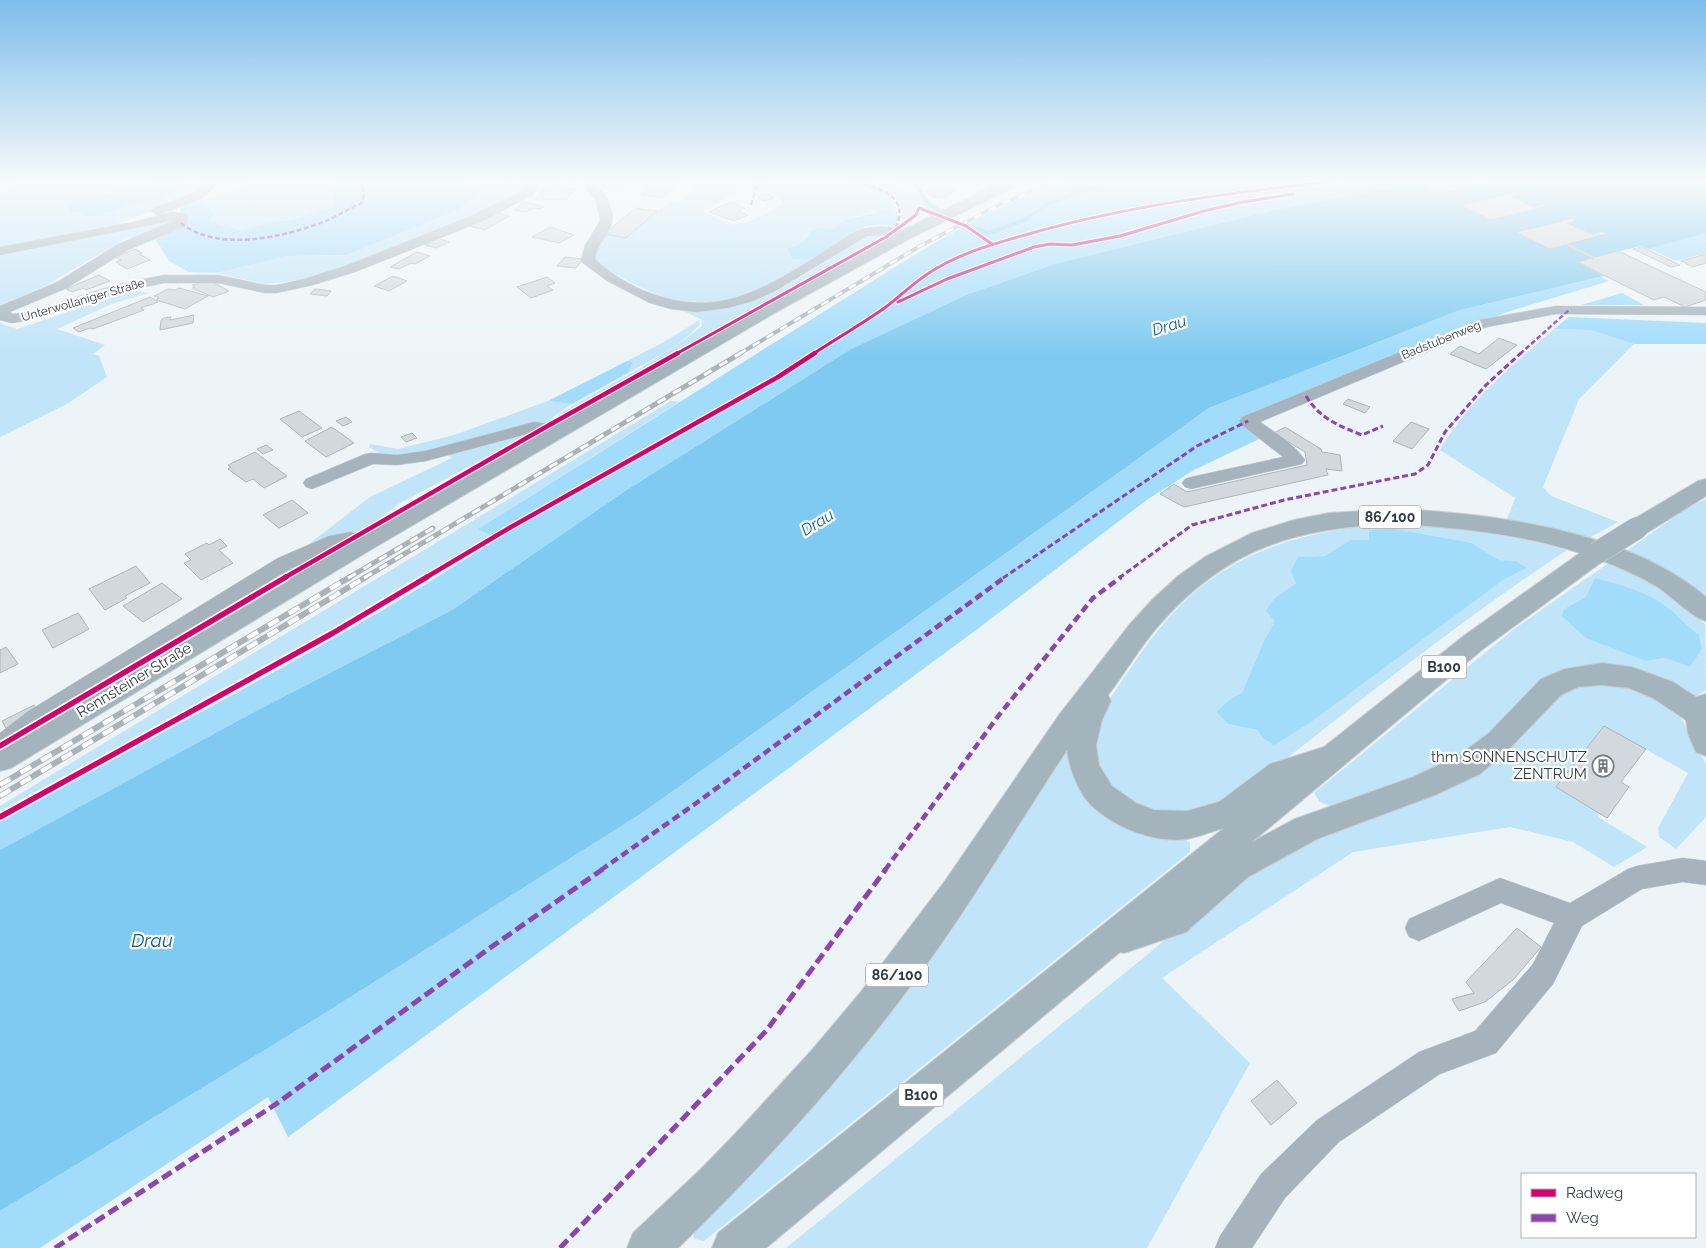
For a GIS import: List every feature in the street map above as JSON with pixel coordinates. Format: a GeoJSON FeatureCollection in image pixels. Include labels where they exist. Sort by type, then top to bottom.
{"type":"FeatureCollection","features":[{"type":"Feature","properties":{"kind":"main road","name":"Rennsteiner Straße"},"geometry":{"type":"LineString","coordinates":[[2,752],[551,433],[772,307],[897,239]]}},
{"type":"Feature","properties":{"kind":"main road","name":"B100"},"geometry":{"type":"LineString","coordinates":[[733,1248],[1474,642],[1597,553],[1706,486]]}},
{"type":"Feature","properties":{"kind":"main road","name":"86/100"},"geometry":{"type":"LineString","coordinates":[[648,1248],[724,1175],[844,1041],[918,947],[986,850],[1071,721],[1110,672],[1130,643],[1161,606],[1192,577],[1230,553],[1273,534],[1323,522],[1369,517],[1419,517],[1476,522],[1521,530],[1575,543],[1639,566],[1676,586],[1706,612]]}},
{"type":"Feature","properties":{"kind":"main road","name":"86/100"},"geometry":{"type":"LineString","coordinates":[[1110,672],[1088,720],[1081,745],[1084,767],[1101,795],[1125,814],[1154,824],[1187,825],[1228,813],[1281,773],[1341,752]]}},
{"type":"Feature","properties":{"kind":"main road"},"geometry":{"type":"LineString","coordinates":[[1109,942],[1174,921],[1237,867],[1306,829],[1424,786],[1469,765],[1499,741],[1551,687],[1575,677],[1602,674],[1632,678],[1663,690],[1704,721]]}},
{"type":"Feature","properties":{"kind":"street","name":"Unterwollaniger Straße"},"geometry":{"type":"LineString","coordinates":[[0,251],[59,239]]}},
{"type":"Feature","properties":{"kind":"street","name":"Unterwollaniger Straße"},"geometry":{"type":"LineString","coordinates":[[140,239],[123,246],[62,285],[9,307],[4,310],[2,315],[12,318],[31,316],[123,287],[164,279],[218,279],[265,289],[277,289],[350,269],[425,239]]}},
{"type":"Feature","properties":{"kind":"street"},"geometry":{"type":"LineString","coordinates":[[595,239],[590,246],[588,260],[604,275],[671,305],[692,308],[734,303],[768,290],[853,239]]}},
{"type":"Feature","properties":{"kind":"street","name":"Badstubenweg"},"geometry":{"type":"LineString","coordinates":[[1191,483],[1296,460],[1281,445],[1248,421],[1483,322],[1556,310],[1706,311]]}},
{"type":"Feature","properties":{"kind":"street"},"geometry":{"type":"LineString","coordinates":[[312,483],[371,458],[397,460],[426,456],[534,427],[544,428],[551,433]]}},
{"type":"Feature","properties":{"kind":"street"},"geometry":{"type":"LineString","coordinates":[[1232,1248],[1273,1186],[1328,1131],[1430,1064],[1485,1042],[1543,974],[1572,917],[1637,878],[1683,870],[1706,873]]}},
{"type":"Feature","properties":{"kind":"street"},"geometry":{"type":"LineString","coordinates":[[1419,928],[1500,890],[1572,917]]}},
{"type":"Feature","properties":{"kind":"shaded area"},"geometry":{"type":"Polygon","coordinates":[[[0,239],[46,239],[0,248],[0,239]]]}},
{"type":"Feature","properties":{"kind":"shaded area"},"geometry":{"type":"Polygon","coordinates":[[[76,239],[125,239],[45,286],[0,306],[0,254],[76,239]]]}},
{"type":"Feature","properties":{"kind":"shaded area"},"geometry":{"type":"Polygon","coordinates":[[[379,239],[419,239],[352,266],[302,280],[264,284],[216,273],[287,256],[346,255],[379,239]]]}},
{"type":"Feature","properties":{"kind":"shaded area"},"geometry":{"type":"Polygon","coordinates":[[[385,239],[346,255],[287,256],[216,273],[189,272],[169,261],[156,240],[385,239]]]}},
{"type":"Feature","properties":{"kind":"shaded area"},"geometry":{"type":"Polygon","coordinates":[[[602,239],[805,239],[798,245],[787,249],[819,257],[777,282],[745,296],[729,301],[698,305],[668,299],[640,287],[605,268],[594,259],[602,239]]]}},
{"type":"Feature","properties":{"kind":"shaded area"},"geometry":{"type":"Polygon","coordinates":[[[805,239],[844,239],[822,254],[804,259],[793,259],[787,249],[798,245],[805,239]]]}},
{"type":"Feature","properties":{"kind":"shaded area"},"geometry":{"type":"Polygon","coordinates":[[[858,239],[882,239],[554,420],[559,414],[668,351],[702,326],[702,320],[682,310],[732,306],[755,299],[776,290],[817,267],[858,239]]]}},
{"type":"Feature","properties":{"kind":"shaded area"},"geometry":{"type":"Polygon","coordinates":[[[942,239],[1155,239],[1054,264],[966,295],[851,349],[625,491],[452,610],[254,712],[0,850],[0,820],[314,650],[437,577],[497,539],[478,529],[942,239]]]}},
{"type":"Feature","properties":{"kind":"shaded area"},"geometry":{"type":"Polygon","coordinates":[[[1684,239],[1706,239],[1706,253],[1676,261],[1649,249],[1684,239]]]}},
{"type":"Feature","properties":{"kind":"shaded area"},"geometry":{"type":"Polygon","coordinates":[[[1600,277],[1609,281],[1510,311],[1239,419],[1259,439],[1194,470],[1148,499],[976,630],[288,1137],[268,1097],[40,1248],[0,1248],[0,1211],[322,1015],[642,813],[1209,408],[1460,310],[1600,277]]]}},
{"type":"Feature","properties":{"kind":"shaded area"},"geometry":{"type":"Polygon","coordinates":[[[134,290],[150,293],[114,303],[57,329],[105,345],[93,354],[99,356],[107,377],[67,404],[0,437],[0,323],[17,329],[134,290]]]}},
{"type":"Feature","properties":{"kind":"shaded area"},"geometry":{"type":"Polygon","coordinates":[[[1622,293],[1644,305],[1581,305],[1622,293]]]}},
{"type":"Feature","properties":{"kind":"shaded area"},"geometry":{"type":"Polygon","coordinates":[[[1569,317],[1706,323],[1706,344],[1634,344],[1590,330],[1554,329],[1569,317]]]}},
{"type":"Feature","properties":{"kind":"shaded area"},"geometry":{"type":"Polygon","coordinates":[[[699,320],[700,324],[685,338],[667,351],[628,373],[627,361],[666,341],[699,320]]]}},
{"type":"Feature","properties":{"kind":"shaded area"},"geometry":{"type":"Polygon","coordinates":[[[1554,329],[1590,330],[1634,344],[1579,399],[1543,487],[1551,496],[1618,522],[1585,540],[1507,519],[1515,498],[1440,450],[1451,432],[1477,400],[1554,329]]]}},
{"type":"Feature","properties":{"kind":"shaded area"},"geometry":{"type":"Polygon","coordinates":[[[627,361],[632,362],[628,373],[572,404],[548,401],[627,361]]]}},
{"type":"Feature","properties":{"kind":"shaded area"},"geometry":{"type":"Polygon","coordinates":[[[548,401],[572,404],[545,425],[406,457],[380,454],[369,447],[370,444],[398,449],[454,435],[548,401]]]}},
{"type":"Feature","properties":{"kind":"shaded area"},"geometry":{"type":"Polygon","coordinates":[[[671,401],[679,402],[478,529],[491,535],[302,647],[0,811],[0,806],[671,401]]]}},
{"type":"Feature","properties":{"kind":"shaded area"},"geometry":{"type":"Polygon","coordinates":[[[526,433],[529,435],[400,503],[360,534],[340,535],[292,557],[370,497],[452,458],[448,454],[526,433]]]}},
{"type":"Feature","properties":{"kind":"shaded area"},"geometry":{"type":"Polygon","coordinates":[[[1706,499],[1706,600],[1624,553],[1685,509],[1706,499]]]}},
{"type":"Feature","properties":{"kind":"shaded area"},"geometry":{"type":"Polygon","coordinates":[[[1402,524],[1465,529],[1547,544],[1567,550],[1454,630],[1268,772],[1217,806],[1189,813],[1174,814],[1160,812],[1145,809],[1132,803],[1109,785],[1094,761],[1094,741],[1100,720],[1108,701],[1135,661],[1177,609],[1200,587],[1252,555],[1280,544],[1310,536],[1371,526],[1402,524]],[[1369,530],[1369,540],[1350,540],[1325,556],[1298,557],[1296,583],[1275,599],[1276,620],[1264,641],[1242,694],[1229,700],[1216,712],[1228,724],[1259,730],[1263,738],[1503,580],[1527,568],[1516,561],[1499,560],[1472,543],[1369,530]]]}},
{"type":"Feature","properties":{"kind":"shaded area"},"geometry":{"type":"Polygon","coordinates":[[[1394,529],[1472,543],[1499,560],[1516,561],[1527,568],[1503,580],[1308,724],[1274,745],[1263,738],[1258,730],[1228,724],[1216,712],[1229,700],[1242,693],[1264,641],[1275,621],[1266,611],[1274,599],[1296,583],[1291,571],[1298,557],[1325,556],[1350,540],[1369,540],[1369,530],[1394,529]]]}},
{"type":"Feature","properties":{"kind":"shaded area"},"geometry":{"type":"Polygon","coordinates":[[[341,544],[72,704],[268,577],[341,544]]]}},
{"type":"Feature","properties":{"kind":"shaded area"},"geometry":{"type":"Polygon","coordinates":[[[1610,562],[1664,588],[1705,624],[1706,690],[1691,700],[1576,668],[1546,676],[1530,689],[1513,713],[1475,748],[1435,773],[1377,793],[1330,806],[1320,802],[1314,793],[1514,629],[1610,562]],[[1586,597],[1564,609],[1646,661],[1665,658],[1690,667],[1702,649],[1699,635],[1685,625],[1667,607],[1586,597]]]}},
{"type":"Feature","properties":{"kind":"shaded area"},"geometry":{"type":"Polygon","coordinates":[[[1595,578],[1632,589],[1659,601],[1699,635],[1702,649],[1690,667],[1665,658],[1646,661],[1586,638],[1562,616],[1564,609],[1586,597],[1595,578]]]}},
{"type":"Feature","properties":{"kind":"shaded area"},"geometry":{"type":"Polygon","coordinates":[[[1619,681],[1667,703],[1683,721],[1696,748],[1706,763],[1706,817],[1676,849],[1659,837],[1658,828],[1688,773],[1604,726],[1557,787],[1598,813],[1598,817],[1647,847],[1614,867],[1573,842],[1510,827],[1353,852],[1162,978],[1250,1063],[1147,1248],[786,1248],[1246,874],[1306,841],[1431,796],[1560,688],[1619,681]]]}},
{"type":"Feature","properties":{"kind":"shaded area"},"geometry":{"type":"Polygon","coordinates":[[[1062,752],[1071,754],[1073,771],[1182,837],[1190,843],[1190,852],[704,1241],[694,1239],[693,1224],[1062,752]]]}},
{"type":"Feature","properties":{"kind":"water","name":"Drau"},"geometry":{"type":"Polygon","coordinates":[[[1155,239],[1530,239],[1550,249],[1566,245],[1593,258],[1577,262],[1604,276],[1460,310],[1209,408],[642,813],[322,1015],[0,1211],[0,850],[254,712],[452,610],[625,491],[851,349],[966,295],[1054,264],[1155,239]]]}},
{"type":"Feature","properties":{"kind":"water"},"geometry":{"type":"Polygon","coordinates":[[[1584,239],[1684,239],[1649,249],[1641,246],[1595,257],[1568,244],[1584,239]]]}},
{"type":"Feature","properties":{"kind":"building"},"geometry":{"type":"Polygon","coordinates":[[[436,239],[449,242],[436,248],[425,245],[436,239]]]}},
{"type":"Feature","properties":{"kind":"building"},"geometry":{"type":"Polygon","coordinates":[[[542,239],[566,239],[559,243],[542,239]]]}},
{"type":"Feature","properties":{"kind":"building"},"geometry":{"type":"Polygon","coordinates":[[[1530,239],[1587,239],[1568,244],[1595,257],[1618,251],[1706,292],[1706,300],[1685,307],[1664,297],[1654,300],[1577,262],[1593,258],[1566,245],[1550,249],[1530,239]]]}},
{"type":"Feature","properties":{"kind":"building"},"geometry":{"type":"Polygon","coordinates":[[[1642,247],[1680,265],[1671,267],[1633,249],[1642,247]]]}},
{"type":"Feature","properties":{"kind":"building"},"geometry":{"type":"Polygon","coordinates":[[[135,249],[142,253],[139,254],[150,260],[127,269],[116,262],[121,260],[115,257],[135,249]]]}},
{"type":"Feature","properties":{"kind":"building"},"geometry":{"type":"Polygon","coordinates":[[[417,252],[430,256],[415,264],[411,263],[399,269],[390,267],[417,252]]]}},
{"type":"Feature","properties":{"kind":"building"},"geometry":{"type":"Polygon","coordinates":[[[1706,254],[1706,263],[1693,267],[1681,261],[1706,254]]]}},
{"type":"Feature","properties":{"kind":"building"},"geometry":{"type":"Polygon","coordinates":[[[565,257],[583,259],[576,268],[557,266],[565,257]]]}},
{"type":"Feature","properties":{"kind":"building"},"geometry":{"type":"Polygon","coordinates":[[[99,275],[110,281],[86,290],[83,288],[72,292],[66,289],[99,275]]]}},
{"type":"Feature","properties":{"kind":"building"},"geometry":{"type":"Polygon","coordinates":[[[393,276],[407,281],[389,291],[374,286],[393,276]]]}},
{"type":"Feature","properties":{"kind":"building"},"geometry":{"type":"Polygon","coordinates":[[[547,277],[555,283],[547,286],[553,290],[531,298],[517,287],[547,277]]]}},
{"type":"Feature","properties":{"kind":"building"},"geometry":{"type":"Polygon","coordinates":[[[210,281],[229,291],[213,297],[192,288],[195,287],[192,285],[210,281]]]}},
{"type":"Feature","properties":{"kind":"building"},"geometry":{"type":"Polygon","coordinates":[[[179,288],[208,296],[185,309],[156,300],[159,297],[154,296],[168,289],[175,290],[179,288]]]}},
{"type":"Feature","properties":{"kind":"building"},"geometry":{"type":"Polygon","coordinates":[[[315,289],[331,291],[327,296],[310,294],[315,289]]]}},
{"type":"Feature","properties":{"kind":"building"},"geometry":{"type":"Polygon","coordinates":[[[150,297],[158,302],[141,308],[144,310],[93,329],[90,328],[79,332],[73,328],[150,297]]]}},
{"type":"Feature","properties":{"kind":"building"},"geometry":{"type":"Polygon","coordinates":[[[194,315],[193,323],[160,330],[161,320],[164,318],[171,317],[170,320],[194,315]]]}},
{"type":"Feature","properties":{"kind":"building"},"geometry":{"type":"Polygon","coordinates":[[[1499,338],[1517,345],[1486,369],[1450,354],[1460,346],[1479,354],[1499,338]]]}},
{"type":"Feature","properties":{"kind":"building"},"geometry":{"type":"Polygon","coordinates":[[[1348,399],[1370,407],[1365,413],[1343,404],[1348,399]]]}},
{"type":"Feature","properties":{"kind":"building"},"geometry":{"type":"Polygon","coordinates":[[[299,411],[322,428],[302,437],[280,419],[299,411]]]}},
{"type":"Feature","properties":{"kind":"building"},"geometry":{"type":"Polygon","coordinates":[[[346,417],[352,422],[343,426],[336,421],[346,417]]]}},
{"type":"Feature","properties":{"kind":"building"},"geometry":{"type":"Polygon","coordinates":[[[1411,422],[1429,429],[1412,449],[1393,441],[1411,422]]]}},
{"type":"Feature","properties":{"kind":"building"},"geometry":{"type":"Polygon","coordinates":[[[332,427],[354,443],[326,457],[305,441],[332,427]]]}},
{"type":"Feature","properties":{"kind":"building"},"geometry":{"type":"Polygon","coordinates":[[[1285,427],[1321,449],[1322,452],[1340,455],[1342,471],[1326,469],[1328,475],[1184,507],[1160,494],[1174,484],[1187,492],[1307,465],[1305,452],[1274,433],[1285,427]]]}},
{"type":"Feature","properties":{"kind":"building"},"geometry":{"type":"Polygon","coordinates":[[[412,433],[417,438],[406,442],[401,437],[412,433]]]}},
{"type":"Feature","properties":{"kind":"building"},"geometry":{"type":"Polygon","coordinates":[[[266,445],[273,450],[263,454],[257,449],[266,445]]]}},
{"type":"Feature","properties":{"kind":"building"},"geometry":{"type":"Polygon","coordinates":[[[255,452],[287,476],[264,488],[253,479],[246,482],[228,469],[231,467],[228,465],[255,452]]]}},
{"type":"Feature","properties":{"kind":"building"},"geometry":{"type":"Polygon","coordinates":[[[292,500],[308,513],[279,528],[263,515],[292,500]]]}},
{"type":"Feature","properties":{"kind":"building"},"geometry":{"type":"Polygon","coordinates":[[[220,539],[227,546],[219,550],[233,563],[201,580],[184,563],[191,560],[185,554],[220,539]]]}},
{"type":"Feature","properties":{"kind":"building"},"geometry":{"type":"Polygon","coordinates":[[[136,566],[150,583],[125,596],[127,598],[105,610],[89,589],[136,566]]]}},
{"type":"Feature","properties":{"kind":"building"},"geometry":{"type":"Polygon","coordinates":[[[162,583],[182,599],[143,622],[123,606],[162,583]]]}},
{"type":"Feature","properties":{"kind":"building"},"geometry":{"type":"Polygon","coordinates":[[[78,613],[89,629],[53,648],[42,630],[78,613]]]}},
{"type":"Feature","properties":{"kind":"building"},"geometry":{"type":"Polygon","coordinates":[[[6,647],[18,664],[0,673],[0,650],[6,647]]]}},
{"type":"Feature","properties":{"kind":"building"},"geometry":{"type":"Polygon","coordinates":[[[34,705],[38,712],[6,728],[2,721],[34,705]]]}},
{"type":"Feature","properties":{"kind":"building","name":"thm SONNENSCHUTZ ZENTRUM"},"geometry":{"type":"Polygon","coordinates":[[[1604,726],[1646,749],[1621,782],[1629,787],[1607,818],[1556,787],[1604,726]]]}},
{"type":"Feature","properties":{"kind":"building"},"geometry":{"type":"Polygon","coordinates":[[[1517,928],[1541,947],[1514,979],[1485,1002],[1459,1011],[1452,999],[1474,993],[1466,982],[1517,928]]]}},
{"type":"Feature","properties":{"kind":"building"},"geometry":{"type":"Polygon","coordinates":[[[1277,1080],[1297,1103],[1271,1125],[1251,1101],[1277,1080]]]}},
{"type":"Feature","properties":{"kind":"railway"},"geometry":{"type":"LineString","coordinates":[[739,354],[933,239]]}},
{"type":"Feature","properties":{"kind":"railway"},"geometry":{"type":"LineString","coordinates":[[364,578],[741,353]]}},
{"type":"Feature","properties":{"kind":"railway"},"geometry":{"type":"LineString","coordinates":[[348,578],[433,528]]}},
{"type":"Feature","properties":{"kind":"railway"},"geometry":{"type":"LineString","coordinates":[[0,785],[350,577]]}},
{"type":"Feature","properties":{"kind":"railway"},"geometry":{"type":"LineString","coordinates":[[0,796],[366,577]]}},
{"type":"Feature","properties":{"kind":"marked path"},"geometry":{"type":"LineString","coordinates":[[220,239],[240,239]]}},
{"type":"Feature","properties":{"kind":"marked path"},"geometry":{"type":"LineString","coordinates":[[560,1248],[766,1031],[999,715],[1093,598],[1192,525],[1284,500],[1415,474],[1428,465],[1445,432],[1486,385],[1569,310]]}},
{"type":"Feature","properties":{"kind":"marked path"},"geometry":{"type":"LineString","coordinates":[[1306,396],[1316,411],[1323,417],[1362,435],[1383,426]]}},
{"type":"Feature","properties":{"kind":"marked path"},"geometry":{"type":"LineString","coordinates":[[55,1248],[276,1104],[487,950],[695,804],[1023,564],[1197,446],[1248,421]]}},
{"type":"Feature","properties":{"kind":"cycle path"},"geometry":{"type":"LineString","coordinates":[[0,746],[351,539],[544,428],[882,239]]}},
{"type":"Feature","properties":{"kind":"cycle path"},"geometry":{"type":"LineString","coordinates":[[985,239],[992,244]]}},
{"type":"Feature","properties":{"kind":"cycle path"},"geometry":{"type":"LineString","coordinates":[[0,817],[333,633],[511,527],[778,377],[884,308],[913,283],[938,267],[992,244],[1009,239]]}},
{"type":"Feature","properties":{"kind":"cycle path"},"geometry":{"type":"LineString","coordinates":[[898,302],[947,279],[1034,247],[1050,244],[1072,245],[1103,239]]}},
{"type":"Feature","properties":{"kind":"place","name":"thm SONNENSCHUTZ ZENTRUM"},"geometry":{"type":"Point","coordinates":[1603,766]}}]}
